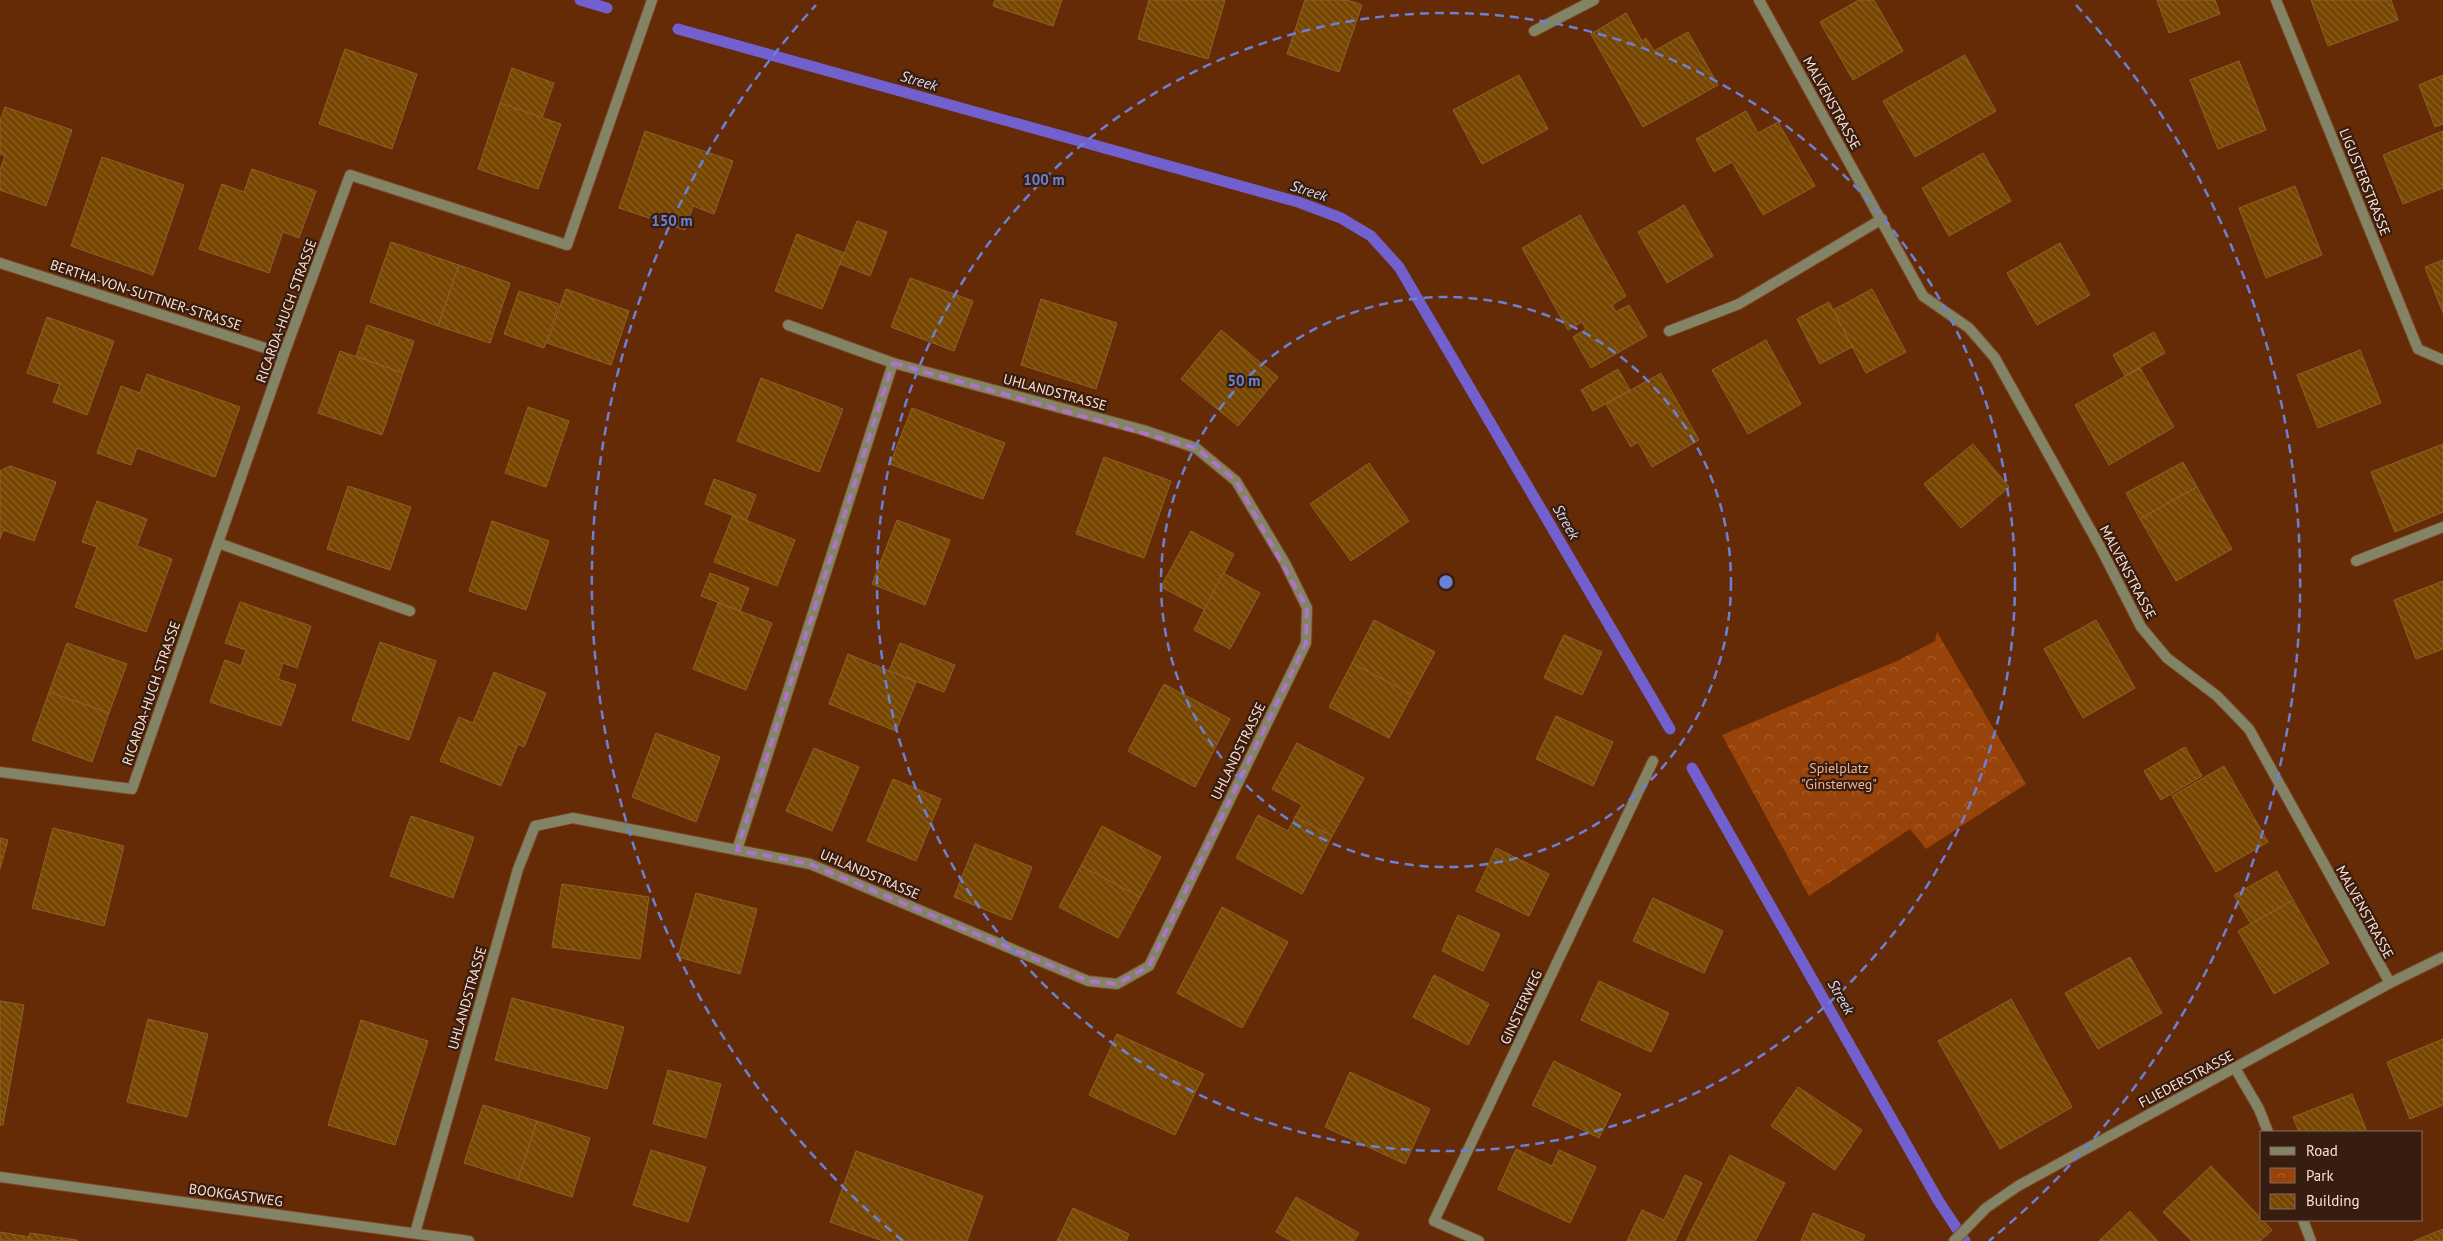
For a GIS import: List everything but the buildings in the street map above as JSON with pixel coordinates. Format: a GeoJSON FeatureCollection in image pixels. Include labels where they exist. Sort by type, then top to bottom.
{"type":"FeatureCollection","features":[{"type":"Feature","properties":{"kind":"street","name":"RICARDA-HUCH STRASSE"},"geometry":{"type":"LineString","coordinates":[[0,772],[132,789],[284,354],[350,175],[567,244],[652,0]]}},
{"type":"Feature","properties":{"kind":"street"},"geometry":{"type":"LineString","coordinates":[[1534,32],[1594,0]]}},
{"type":"Feature","properties":{"kind":"street","name":"MALVENSTRASSE"},"geometry":{"type":"LineString","coordinates":[[1759,0],[1923,296],[1969,328],[1995,358],[2099,545],[2141,627],[2168,658],[2217,696],[2249,729],[2390,984]]}},
{"type":"Feature","properties":{"kind":"street","name":"LIGUSTERSTRASSE"},"geometry":{"type":"LineString","coordinates":[[2276,0],[2418,350],[2443,360]]}},
{"type":"Feature","properties":{"kind":"street"},"geometry":{"type":"LineString","coordinates":[[1668,331],[1739,304],[1882,219]]}},
{"type":"Feature","properties":{"kind":"street","name":"BERTHA-VON-SUTTNER-STRASSE"},"geometry":{"type":"LineString","coordinates":[[0,263],[284,354]]}},
{"type":"Feature","properties":{"kind":"street","name":"UHLANDSTRASSE"},"geometry":{"type":"LineString","coordinates":[[415,1234],[518,869],[535,826],[573,818],[810,864],[1088,981],[1117,984],[1149,966],[1306,643],[1307,608],[1285,563],[1236,481],[1196,448],[1143,430],[893,363],[788,325]]}},
{"type":"Feature","properties":{"kind":"street"},"geometry":{"type":"LineString","coordinates":[[737,850],[893,363]]}},
{"type":"Feature","properties":{"kind":"street"},"geometry":{"type":"LineString","coordinates":[[2356,561],[2443,528]]}},
{"type":"Feature","properties":{"kind":"street"},"geometry":{"type":"LineString","coordinates":[[218,543],[410,611]]}},
{"type":"Feature","properties":{"kind":"street","name":"GINSTERWEG"},"geometry":{"type":"LineString","coordinates":[[1480,1241],[1434,1222],[1653,761]]}},
{"type":"Feature","properties":{"kind":"street","name":"FLIEDERSTRASSE"},"geometry":{"type":"LineString","coordinates":[[1954,1241],[1968,1224],[1986,1208],[2018,1186],[2443,957]]}},
{"type":"Feature","properties":{"kind":"street"},"geometry":{"type":"LineString","coordinates":[[2235,1068],[2259,1109],[2268,1131]]}},
{"type":"Feature","properties":{"kind":"street","name":"BOOKGASTWEG"},"geometry":{"type":"LineString","coordinates":[[0,1177],[469,1241]]}},
{"type":"Feature","properties":{"kind":"street"},"geometry":{"type":"LineString","coordinates":[[2303,1221],[2311,1241]]}},
{"type":"Feature","properties":{"kind":"highlighted area"},"geometry":{"type":"Polygon","coordinates":[[[893,363],[1196,448],[1236,481],[1307,608],[1306,643],[1149,966],[1117,984],[1088,981],[810,864],[737,850],[893,363]]]}},
{"type":"Feature","properties":{"kind":"green space","name":"Spielplatz \"Ginsterweg\""},"geometry":{"type":"Polygon","coordinates":[[[1937,632],[2026,784],[1926,849],[1910,829],[1809,896],[1722,735],[1899,660],[1935,641],[1937,632]]]}},
{"type":"Feature","properties":{"kind":"waterway","name":"Streek"},"geometry":{"type":"LineString","coordinates":[[580,0],[607,8]]}},
{"type":"Feature","properties":{"kind":"waterway","name":"Streek"},"geometry":{"type":"LineString","coordinates":[[678,29],[1298,202],[1341,218],[1371,236],[1399,267],[1670,729]]}},
{"type":"Feature","properties":{"kind":"waterway","name":"Streek"},"geometry":{"type":"LineString","coordinates":[[1692,768],[1938,1200],[1965,1241]]}}]}
